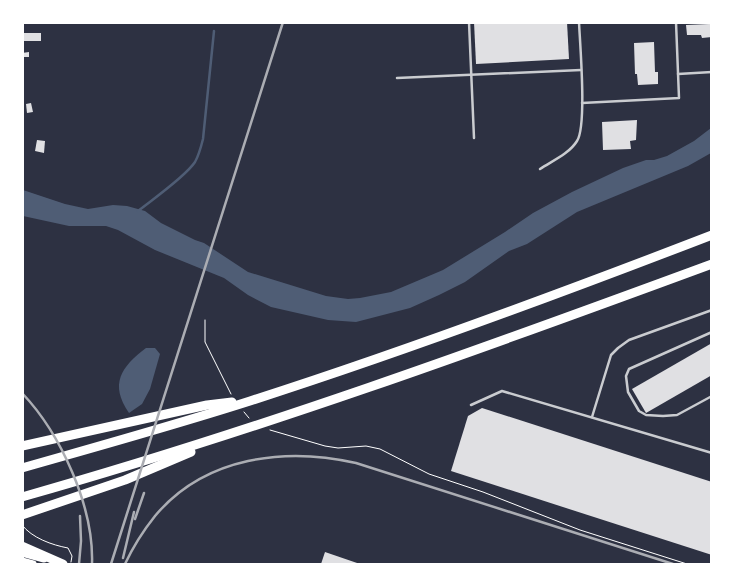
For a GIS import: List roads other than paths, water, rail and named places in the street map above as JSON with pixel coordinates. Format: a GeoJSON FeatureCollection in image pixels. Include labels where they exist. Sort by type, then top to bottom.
{"type":"FeatureCollection","features":[{"type":"Feature","properties":{"kind":"highway"},"geometry":{"type":"LineString","coordinates":[[22,468],[250,401],[394,353],[712,235]]}},
{"type":"Feature","properties":{"kind":"highway"},"geometry":{"type":"LineString","coordinates":[[22,498],[225,436],[341,398],[712,264]]}},
{"type":"Feature","properties":{"kind":"highway"},"geometry":{"type":"LineString","coordinates":[[22,446],[207,405],[250,401]]}},
{"type":"Feature","properties":{"kind":"highway"},"geometry":{"type":"LineString","coordinates":[[22,515],[125,480],[225,436]]}},
{"type":"Feature","properties":{"kind":"highway"},"geometry":{"type":"LineString","coordinates":[[22,546],[62,564]]}},
{"type":"Feature","properties":{"kind":"main road"},"geometry":{"type":"LineString","coordinates":[[22,553],[62,564]]}},
{"type":"Feature","properties":{"kind":"main road"},"geometry":{"type":"LineString","coordinates":[[22,561],[33,564]]}},
{"type":"Feature","properties":{"kind":"lane"},"geometry":{"type":"LineString","coordinates":[[469,22],[474,138]]}},
{"type":"Feature","properties":{"kind":"lane"},"geometry":{"type":"LineString","coordinates":[[540,169],[568,151],[581,134],[582,103],[579,22]]}},
{"type":"Feature","properties":{"kind":"lane"},"geometry":{"type":"LineString","coordinates":[[582,103],[679,98],[676,22]]}},
{"type":"Feature","properties":{"kind":"lane"},"geometry":{"type":"LineString","coordinates":[[397,78],[581,70]]}},
{"type":"Feature","properties":{"kind":"lane"},"geometry":{"type":"LineString","coordinates":[[678,74],[712,72]]}},
{"type":"Feature","properties":{"kind":"lane"},"geometry":{"type":"LineString","coordinates":[[592,417],[611,355],[618,348],[629,340],[712,310]]}},
{"type":"Feature","properties":{"kind":"lane"},"geometry":{"type":"LineString","coordinates":[[712,332],[629,370],[626,376],[628,392],[639,411],[646,415],[677,415],[712,396]]}},
{"type":"Feature","properties":{"kind":"lane"},"geometry":{"type":"LineString","coordinates":[[471,405],[502,391],[712,454]]}},
{"type":"Feature","properties":{"kind":"water"},"geometry":{"type":"Polygon","coordinates":[[[711,128],[711,153],[688,166],[577,212],[527,244],[509,251],[465,282],[439,295],[410,308],[356,322],[328,320],[271,307],[248,295],[224,278],[155,250],[118,230],[106,226],[69,226],[23,216],[23,190],[65,204],[88,209],[113,205],[127,206],[145,211],[161,223],[204,243],[248,272],[326,296],[348,299],[360,298],[391,292],[443,270],[533,213],[572,192],[623,168],[646,160],[667,156],[694,141],[711,128]]]}},
{"type":"Feature","properties":{"kind":"water"},"geometry":{"type":"Polygon","coordinates":[[[146,348],[155,348],[160,354],[150,389],[142,404],[129,413],[120,393],[121,377],[124,369],[130,362],[146,348]]]}},
{"type":"Feature","properties":{"kind":"waterway"},"geometry":{"type":"LineString","coordinates":[[138,211],[184,174],[198,157],[203,139],[214,31]]}},
{"type":"Feature","properties":{"kind":"railway"},"geometry":{"type":"LineString","coordinates":[[111,564],[283,22]]}},
{"type":"Feature","properties":{"kind":"railway"},"geometry":{"type":"LineString","coordinates":[[22,393],[50,429],[72,472],[87,519],[92,564]]}},
{"type":"Feature","properties":{"kind":"railway"},"geometry":{"type":"LineString","coordinates":[[125,564],[138,539],[155,516],[175,496],[198,480],[222,469],[248,461],[302,456],[356,463],[673,564]]}},
{"type":"Feature","properties":{"kind":"railway"},"geometry":{"type":"LineString","coordinates":[[135,519],[144,493]]}},
{"type":"Feature","properties":{"kind":"railway"},"geometry":{"type":"LineString","coordinates":[[123,558],[134,512]]}},
{"type":"Feature","properties":{"kind":"railway"},"geometry":{"type":"LineString","coordinates":[[79,564],[81,541],[80,516]]}}]}
